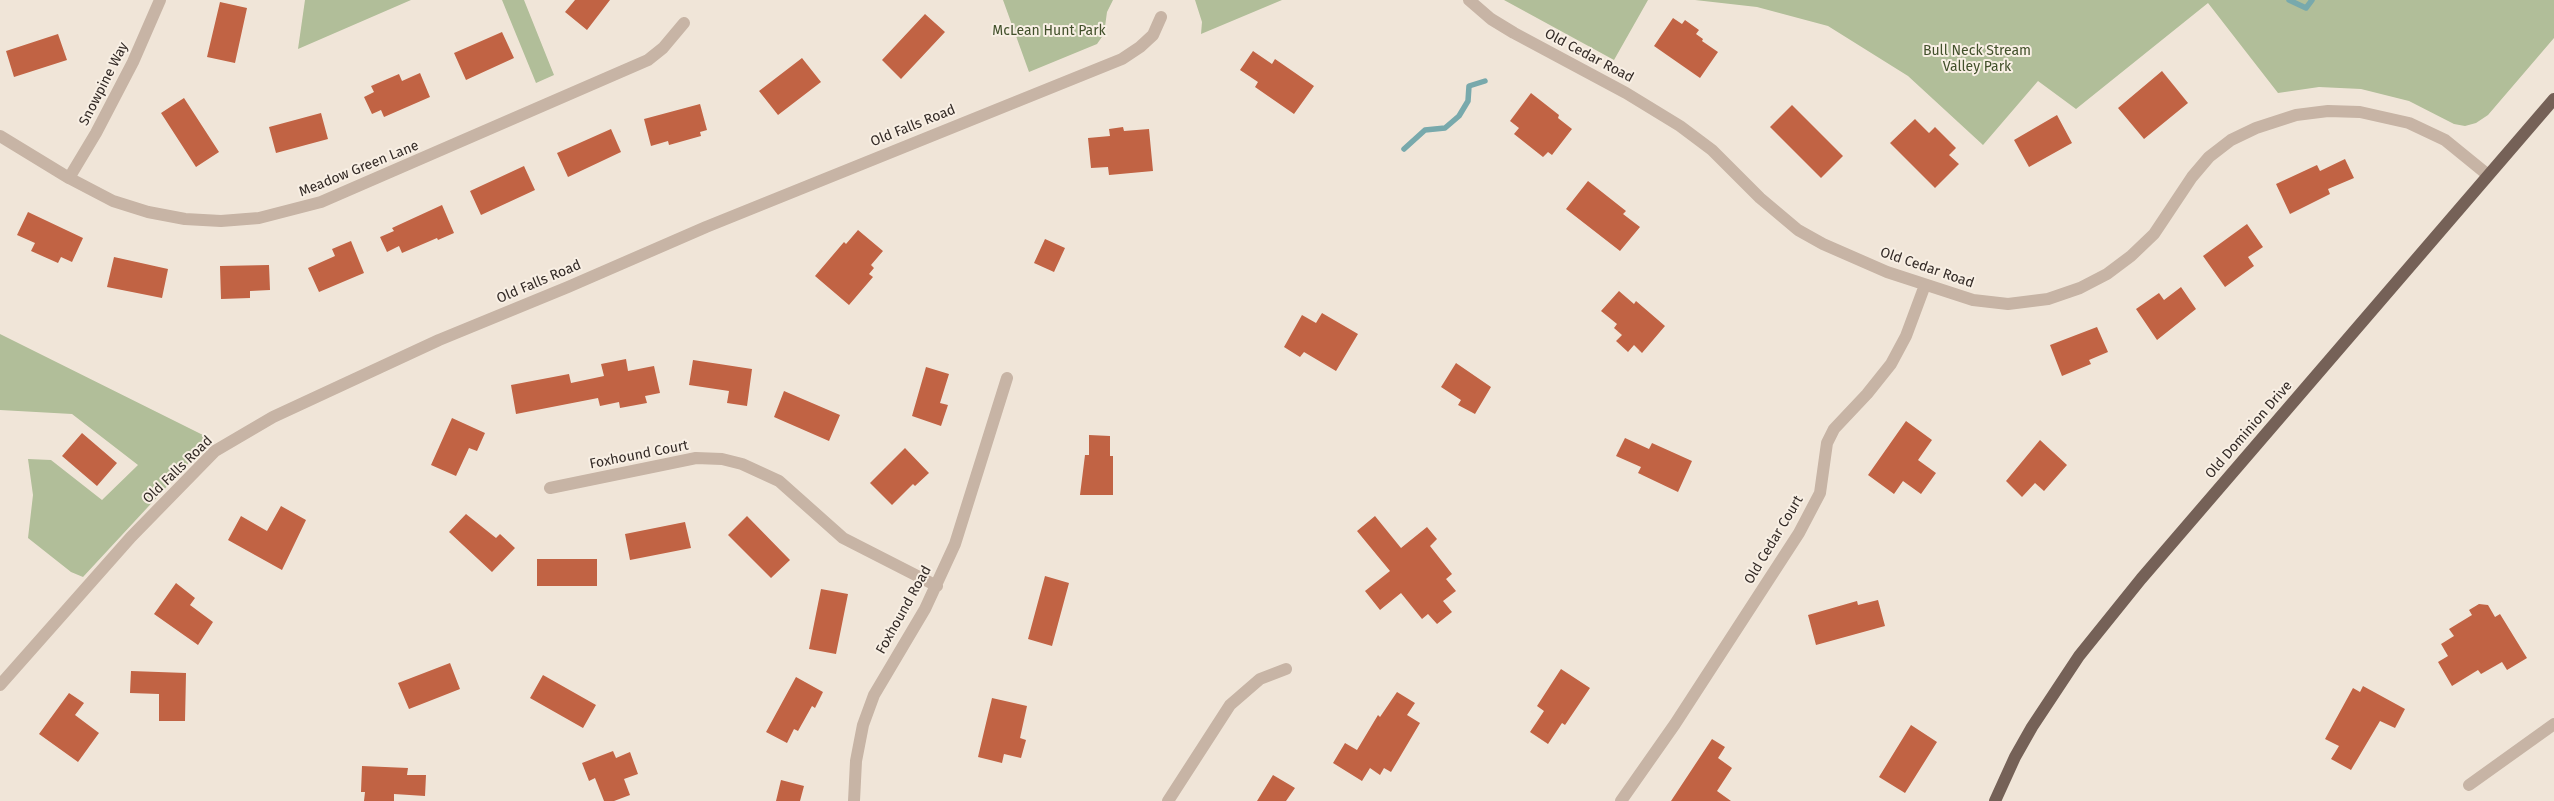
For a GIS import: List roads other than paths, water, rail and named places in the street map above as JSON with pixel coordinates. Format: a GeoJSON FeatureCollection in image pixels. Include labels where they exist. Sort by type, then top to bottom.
{"type":"FeatureCollection","features":[{"type":"Feature","properties":{"kind":"main road","name":"Old Dominion Drive"},"geometry":{"type":"LineString","coordinates":[[1995,801],[2028,735],[2079,656],[2148,571],[2554,99]]}},
{"type":"Feature","properties":{"kind":"street","name":"Snowpine Way"},"geometry":{"type":"LineString","coordinates":[[69,178],[133,62],[160,0]]}},
{"type":"Feature","properties":{"kind":"street","name":"Old Cedar Road"},"geometry":{"type":"LineString","coordinates":[[1469,0],[1491,19],[1514,33],[1626,93],[1680,126],[1712,150],[1760,198],[1798,230],[1822,244],[1886,272],[1956,296],[2008,304],[2048,299],[2080,288],[2115,268],[2154,234],[2192,177],[2209,157],[2231,140],[2256,128],[2296,115],[2328,111],[2360,112],[2410,123],[2445,140],[2488,175]]}},
{"type":"Feature","properties":{"kind":"street","name":"Old Falls Road"},"geometry":{"type":"LineString","coordinates":[[0,685],[131,537],[215,451],[274,417],[439,340],[723,219],[1122,59],[1140,47],[1152,35],[1162,17]]}},
{"type":"Feature","properties":{"kind":"street","name":"Meadow Green Lane"},"geometry":{"type":"LineString","coordinates":[[0,136],[69,178],[113,201],[148,212],[185,219],[221,221],[258,218],[321,202],[648,60],[663,48],[684,23]]}},
{"type":"Feature","properties":{"kind":"street","name":"Old Cedar Court"},"geometry":{"type":"LineString","coordinates":[[1621,801],[1675,724],[1799,533],[1820,493],[1827,443],[1834,429],[1867,394],[1891,364],[1906,336],[1925,285]]}},
{"type":"Feature","properties":{"kind":"street","name":"Foxhound Road"},"geometry":{"type":"LineString","coordinates":[[854,801],[859,741],[874,695],[937,586],[965,516],[1007,378]]}},
{"type":"Feature","properties":{"kind":"street","name":"Foxhound Court"},"geometry":{"type":"LineString","coordinates":[[550,488],[696,458],[722,459],[742,464],[779,481],[843,538],[937,586]]}},
{"type":"Feature","properties":{"kind":"street"},"geometry":{"type":"LineString","coordinates":[[1168,801],[1230,704],[1260,679],[1286,669]]}},
{"type":"Feature","properties":{"kind":"street"},"geometry":{"type":"LineString","coordinates":[[2469,785],[2554,724]]}},
{"type":"Feature","properties":{"kind":"waterway"},"geometry":{"type":"LineString","coordinates":[[2289,0],[2306,8],[2312,0]]}},
{"type":"Feature","properties":{"kind":"waterway"},"geometry":{"type":"LineString","coordinates":[[1404,149],[1425,130],[1445,128],[1459,116],[1468,101],[1469,86],[1485,81]]}},
{"type":"Feature","properties":{"kind":"park label","name":"McLean Hunt Park"},"geometry":{"type":"Point","coordinates":[1049,31]}},
{"type":"Feature","properties":{"kind":"park label","name":"Bull Neck Stream Valley Park"},"geometry":{"type":"Point","coordinates":[1977,59]}}]}
